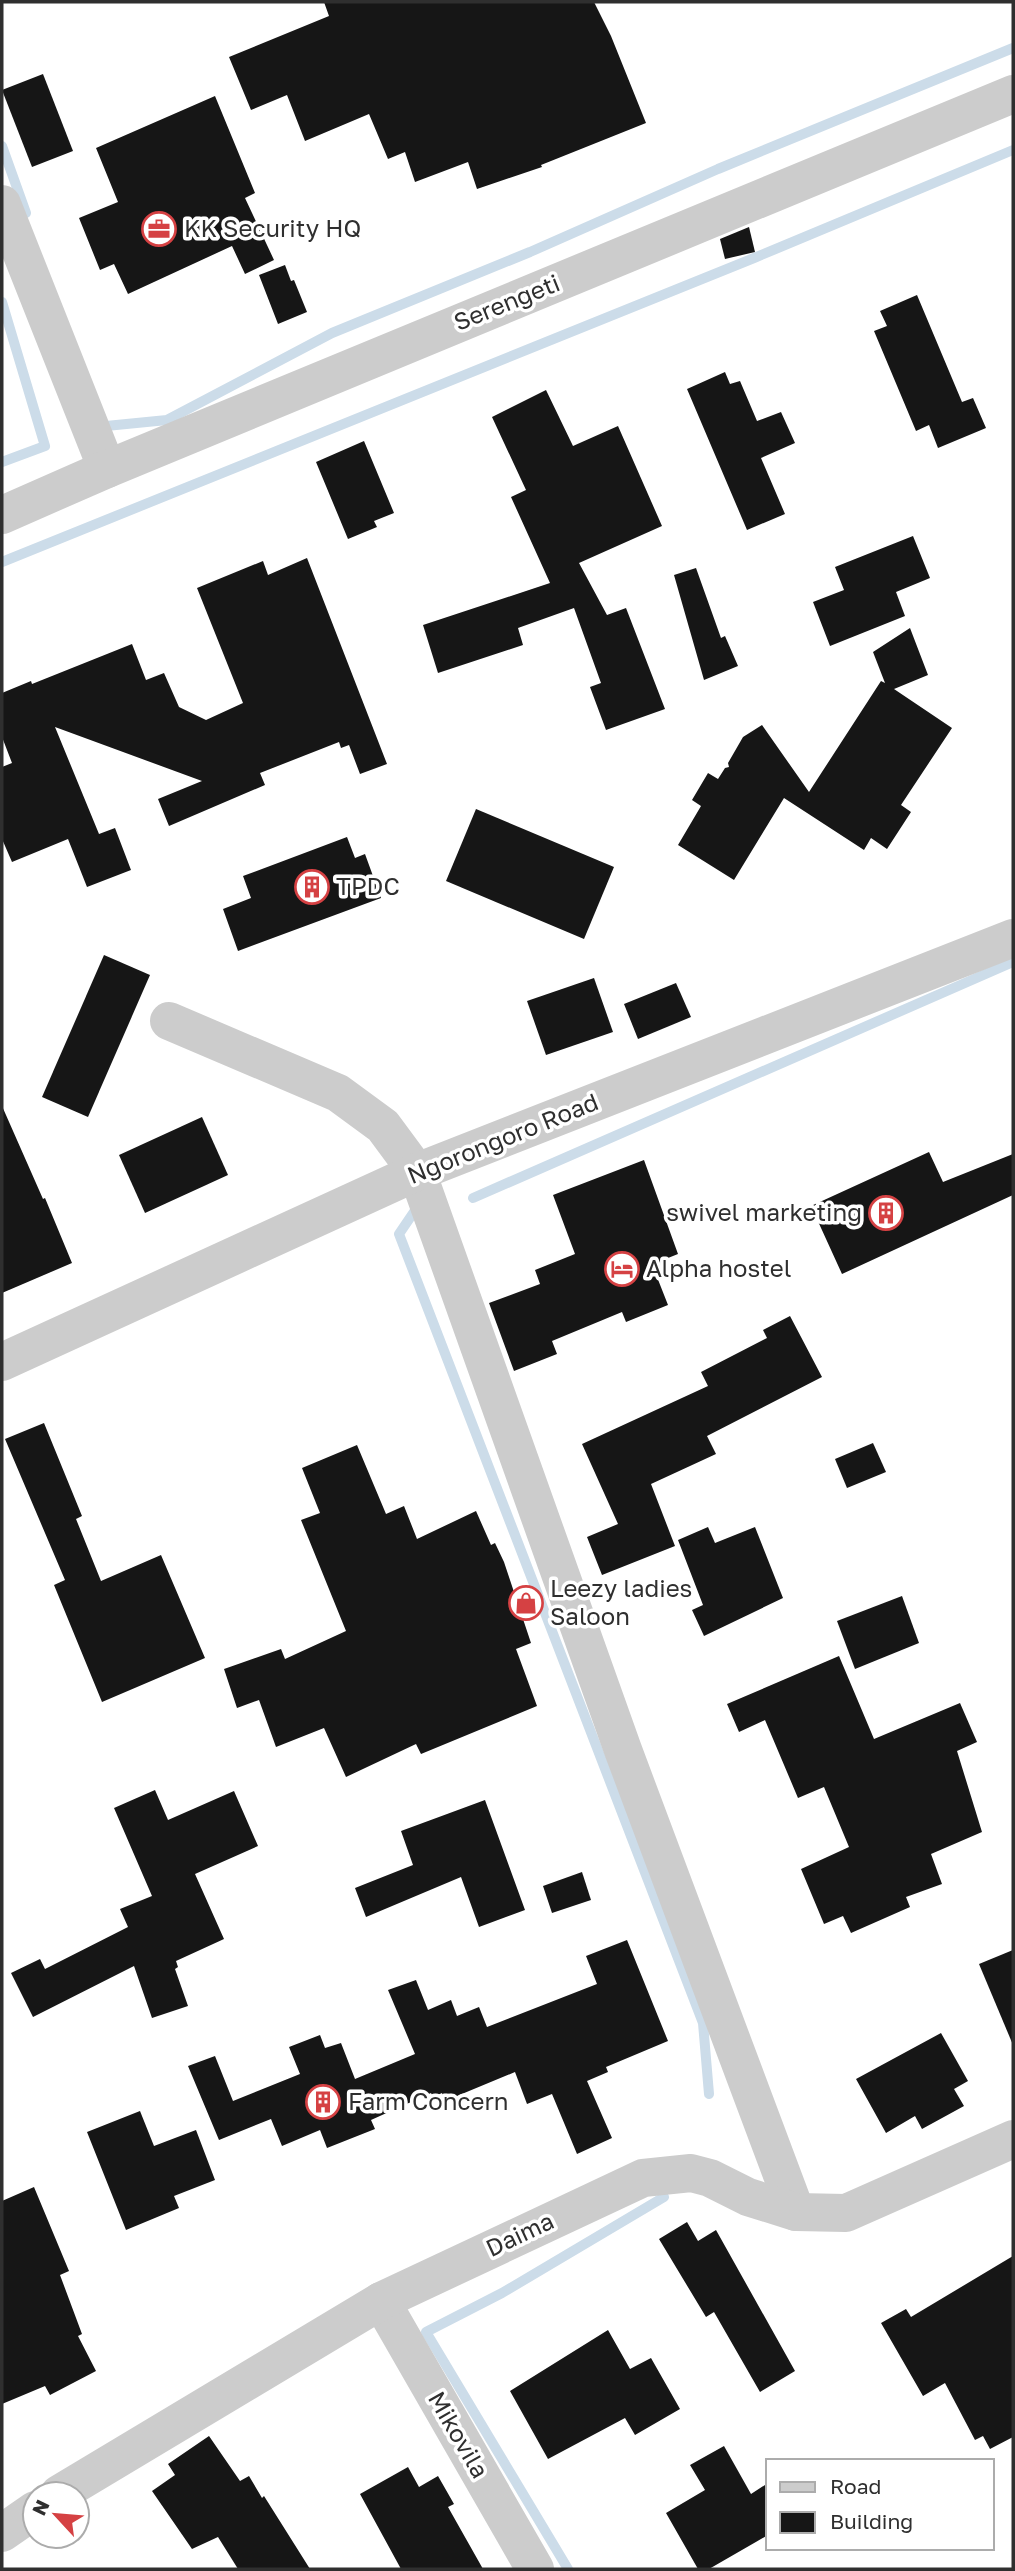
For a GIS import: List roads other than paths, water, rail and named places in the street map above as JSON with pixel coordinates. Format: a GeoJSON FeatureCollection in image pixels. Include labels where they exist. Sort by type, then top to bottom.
{"type":"FeatureCollection","features":[{"type":"Feature","properties":{"kind":"street","name":"Serengeti"},"geometry":{"type":"LineString","coordinates":[[2,515],[107,469],[1013,94]]}},
{"type":"Feature","properties":{"kind":"street"},"geometry":{"type":"LineString","coordinates":[[2,204],[107,469]]}},
{"type":"Feature","properties":{"kind":"street","name":"Ngorongoro Road"},"geometry":{"type":"LineString","coordinates":[[2,1362],[417,1172],[1013,938]]}},
{"type":"Feature","properties":{"kind":"street"},"geometry":{"type":"LineString","coordinates":[[169,1021],[338,1093],[383,1126],[417,1172],[628,1763],[796,2213]]}},
{"type":"Feature","properties":{"kind":"street","name":"Daima"},"geometry":{"type":"LineString","coordinates":[[82,2480],[381,2301],[643,2178],[691,2173],[710,2178],[748,2197],[796,2213],[846,2213],[1013,2139]]}},
{"type":"Feature","properties":{"kind":"street","name":"Mikovila"},"geometry":{"type":"LineString","coordinates":[[381,2301],[535,2569]]}},
{"type":"Feature","properties":{"kind":"street"},"geometry":{"type":"LineString","coordinates":[[2,2533],[21,2520]]}},
{"type":"Feature","properties":{"kind":"waterway"},"geometry":{"type":"LineString","coordinates":[[96,427],[167,420],[332,333],[530,252],[718,169],[1013,48]]}},
{"type":"Feature","properties":{"kind":"waterway"},"geometry":{"type":"LineString","coordinates":[[2,146],[26,213]]}},
{"type":"Feature","properties":{"kind":"waterway"},"geometry":{"type":"LineString","coordinates":[[2,562],[754,258],[1013,150]]}},
{"type":"Feature","properties":{"kind":"waterway"},"geometry":{"type":"LineString","coordinates":[[2,302],[45,446],[2,462]]}},
{"type":"Feature","properties":{"kind":"waterway"},"geometry":{"type":"LineString","coordinates":[[473,1198],[1013,962]]}},
{"type":"Feature","properties":{"kind":"waterway"},"geometry":{"type":"LineString","coordinates":[[418,1206],[399,1234],[703,2023],[709,2094]]}},
{"type":"Feature","properties":{"kind":"waterway"},"geometry":{"type":"LineString","coordinates":[[568,2569],[426,2332],[502,2293],[664,2197]]}},
{"type":"Feature","properties":{"kind":"place","name":"KK Security HQ"},"geometry":{"type":"Point","coordinates":[159,229]}},
{"type":"Feature","properties":{"kind":"place","name":"TPDC"},"geometry":{"type":"Point","coordinates":[312,887]}},
{"type":"Feature","properties":{"kind":"place","name":"swivel marketing"},"geometry":{"type":"Point","coordinates":[886,1213]}},
{"type":"Feature","properties":{"kind":"place","name":"Alpha hostel"},"geometry":{"type":"Point","coordinates":[622,1269]}},
{"type":"Feature","properties":{"kind":"place","name":"Leezy ladies Saloon"},"geometry":{"type":"Point","coordinates":[526,1603]}},
{"type":"Feature","properties":{"kind":"place","name":"Farm Concern"},"geometry":{"type":"Point","coordinates":[323,2102]}}]}
